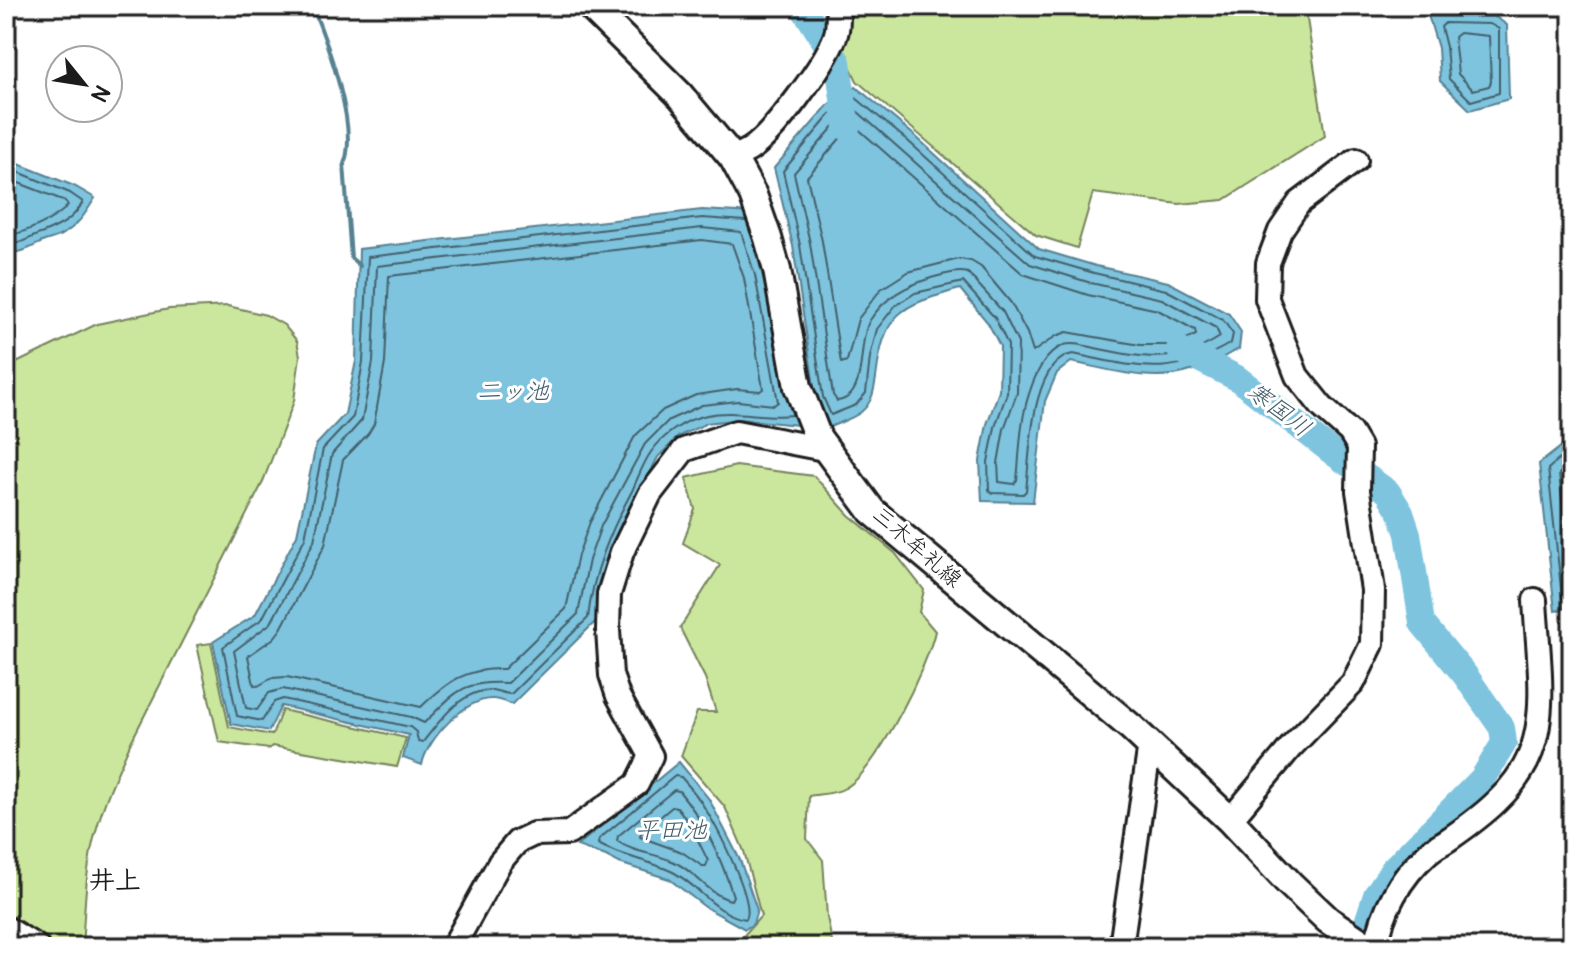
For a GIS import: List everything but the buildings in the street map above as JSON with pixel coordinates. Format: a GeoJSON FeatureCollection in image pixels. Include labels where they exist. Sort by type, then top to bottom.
{"type":"FeatureCollection","features":[{"type":"Feature","properties":{"kind":"main road","name":"三木牟礼線"},"geometry":{"type":"LineString","coordinates":[[590,6],[680,95],[737,166],[753,195],[774,259],[798,387],[821,444],[872,511],[1150,744],[1230,820],[1290,884],[1359,942]]}},
{"type":"Feature","properties":{"kind":"street"},"geometry":{"type":"LineString","coordinates":[[737,166],[808,82],[835,37],[837,6]]}},
{"type":"Feature","properties":{"kind":"street"},"geometry":{"type":"LineString","coordinates":[[1230,820],[1291,747],[1353,683],[1372,644],[1373,590],[1358,491],[1359,447],[1350,432],[1322,407],[1297,376],[1267,299],[1268,263],[1280,231],[1299,203],[1356,160]]}},
{"type":"Feature","properties":{"kind":"street"},"geometry":{"type":"LineString","coordinates":[[453,947],[500,862],[517,842],[534,834],[569,833],[637,784],[651,756],[618,696],[611,675],[608,630],[609,594],[622,552],[650,494],[684,450],[736,432],[821,444]]}},
{"type":"Feature","properties":{"kind":"street"},"geometry":{"type":"LineString","coordinates":[[1376,947],[1389,902],[1403,881],[1428,852],[1486,811],[1508,790],[1531,752],[1540,713],[1535,600]]}},
{"type":"Feature","properties":{"kind":"street"},"geometry":{"type":"LineString","coordinates":[[1121,947],[1150,744]]}},
{"type":"Feature","properties":{"kind":"street"},"geometry":{"type":"LineString","coordinates":[[6,928],[37,947]]}},
{"type":"Feature","properties":{"kind":"green space"},"geometry":{"type":"Polygon","coordinates":[[[847,6],[1305,6],[1325,136],[1224,200],[1179,204],[1093,193],[1077,248],[1036,235],[857,81],[840,45],[850,15],[847,6]]]}},
{"type":"Feature","properties":{"kind":"green space"},"geometry":{"type":"Polygon","coordinates":[[[228,306],[266,315],[284,325],[297,341],[300,356],[294,401],[262,484],[130,744],[107,798],[90,859],[82,947],[6,947],[6,368],[97,324],[169,309],[228,306]]]}},
{"type":"Feature","properties":{"kind":"green space"},"geometry":{"type":"Polygon","coordinates":[[[736,466],[814,476],[849,515],[895,553],[924,590],[919,612],[935,631],[912,691],[871,762],[845,788],[809,796],[807,839],[823,860],[827,917],[833,947],[745,947],[738,942],[761,916],[744,851],[725,807],[681,756],[697,712],[716,712],[705,678],[680,628],[720,565],[683,543],[695,509],[686,478],[736,466]]]}},
{"type":"Feature","properties":{"kind":"green space"},"geometry":{"type":"Polygon","coordinates":[[[211,643],[229,727],[272,735],[282,710],[406,738],[397,767],[272,746],[269,749],[219,742],[197,645],[211,643]]]}},
{"type":"Feature","properties":{"kind":"water"},"geometry":{"type":"Polygon","coordinates":[[[1428,15],[1494,16],[1507,25],[1509,99],[1470,110],[1440,81],[1438,48],[1428,15]]]}},
{"type":"Feature","properties":{"kind":"water"},"geometry":{"type":"Polygon","coordinates":[[[856,87],[914,135],[1039,249],[1168,282],[1229,314],[1241,332],[1239,349],[1200,368],[1164,376],[1117,372],[1071,362],[1057,373],[1045,401],[1033,502],[982,501],[980,461],[987,424],[999,391],[1000,346],[988,323],[960,289],[922,301],[898,315],[884,339],[868,405],[828,428],[816,400],[793,246],[774,168],[829,104],[856,87]]]}},
{"type":"Feature","properties":{"kind":"water"},"geometry":{"type":"Polygon","coordinates":[[[6,159],[74,186],[95,198],[81,219],[67,232],[25,250],[6,252],[6,159]]]}},
{"type":"Feature","properties":{"kind":"water","name":"二ッ池"},"geometry":{"type":"Polygon","coordinates":[[[702,210],[754,213],[809,426],[739,419],[707,423],[679,436],[658,457],[618,532],[606,564],[596,606],[597,620],[512,704],[495,699],[482,700],[460,712],[431,744],[422,765],[403,758],[409,735],[281,706],[269,731],[231,724],[213,642],[255,615],[297,535],[316,445],[345,414],[356,361],[359,249],[702,210]]]}},
{"type":"Feature","properties":{"kind":"water"},"geometry":{"type":"Polygon","coordinates":[[[1572,438],[1572,607],[1555,611],[1539,464],[1572,438]]]}},
{"type":"Feature","properties":{"kind":"water","name":"平田池"},"geometry":{"type":"Polygon","coordinates":[[[679,762],[709,799],[740,860],[757,910],[753,924],[745,929],[705,907],[669,879],[577,846],[679,762]]]}},
{"type":"Feature","properties":{"kind":"waterway"},"geometry":{"type":"LineString","coordinates":[[312,6],[333,62],[344,108],[348,148],[344,164],[351,258],[360,266]]}},
{"type":"Feature","properties":{"kind":"waterway","name":"寒国川"},"geometry":{"type":"LineString","coordinates":[[802,6],[838,62],[847,128]]}},
{"type":"Feature","properties":{"kind":"waterway","name":"寒国川"},"geometry":{"type":"LineString","coordinates":[[1179,349],[1237,378],[1388,492],[1401,513],[1408,534],[1422,623],[1465,675],[1502,728],[1504,743],[1482,779],[1393,869],[1376,895],[1359,947]]}},
{"type":"Feature","properties":{"kind":"district","name":"井上"},"geometry":{"type":"Point","coordinates":[115,881]}}]}
